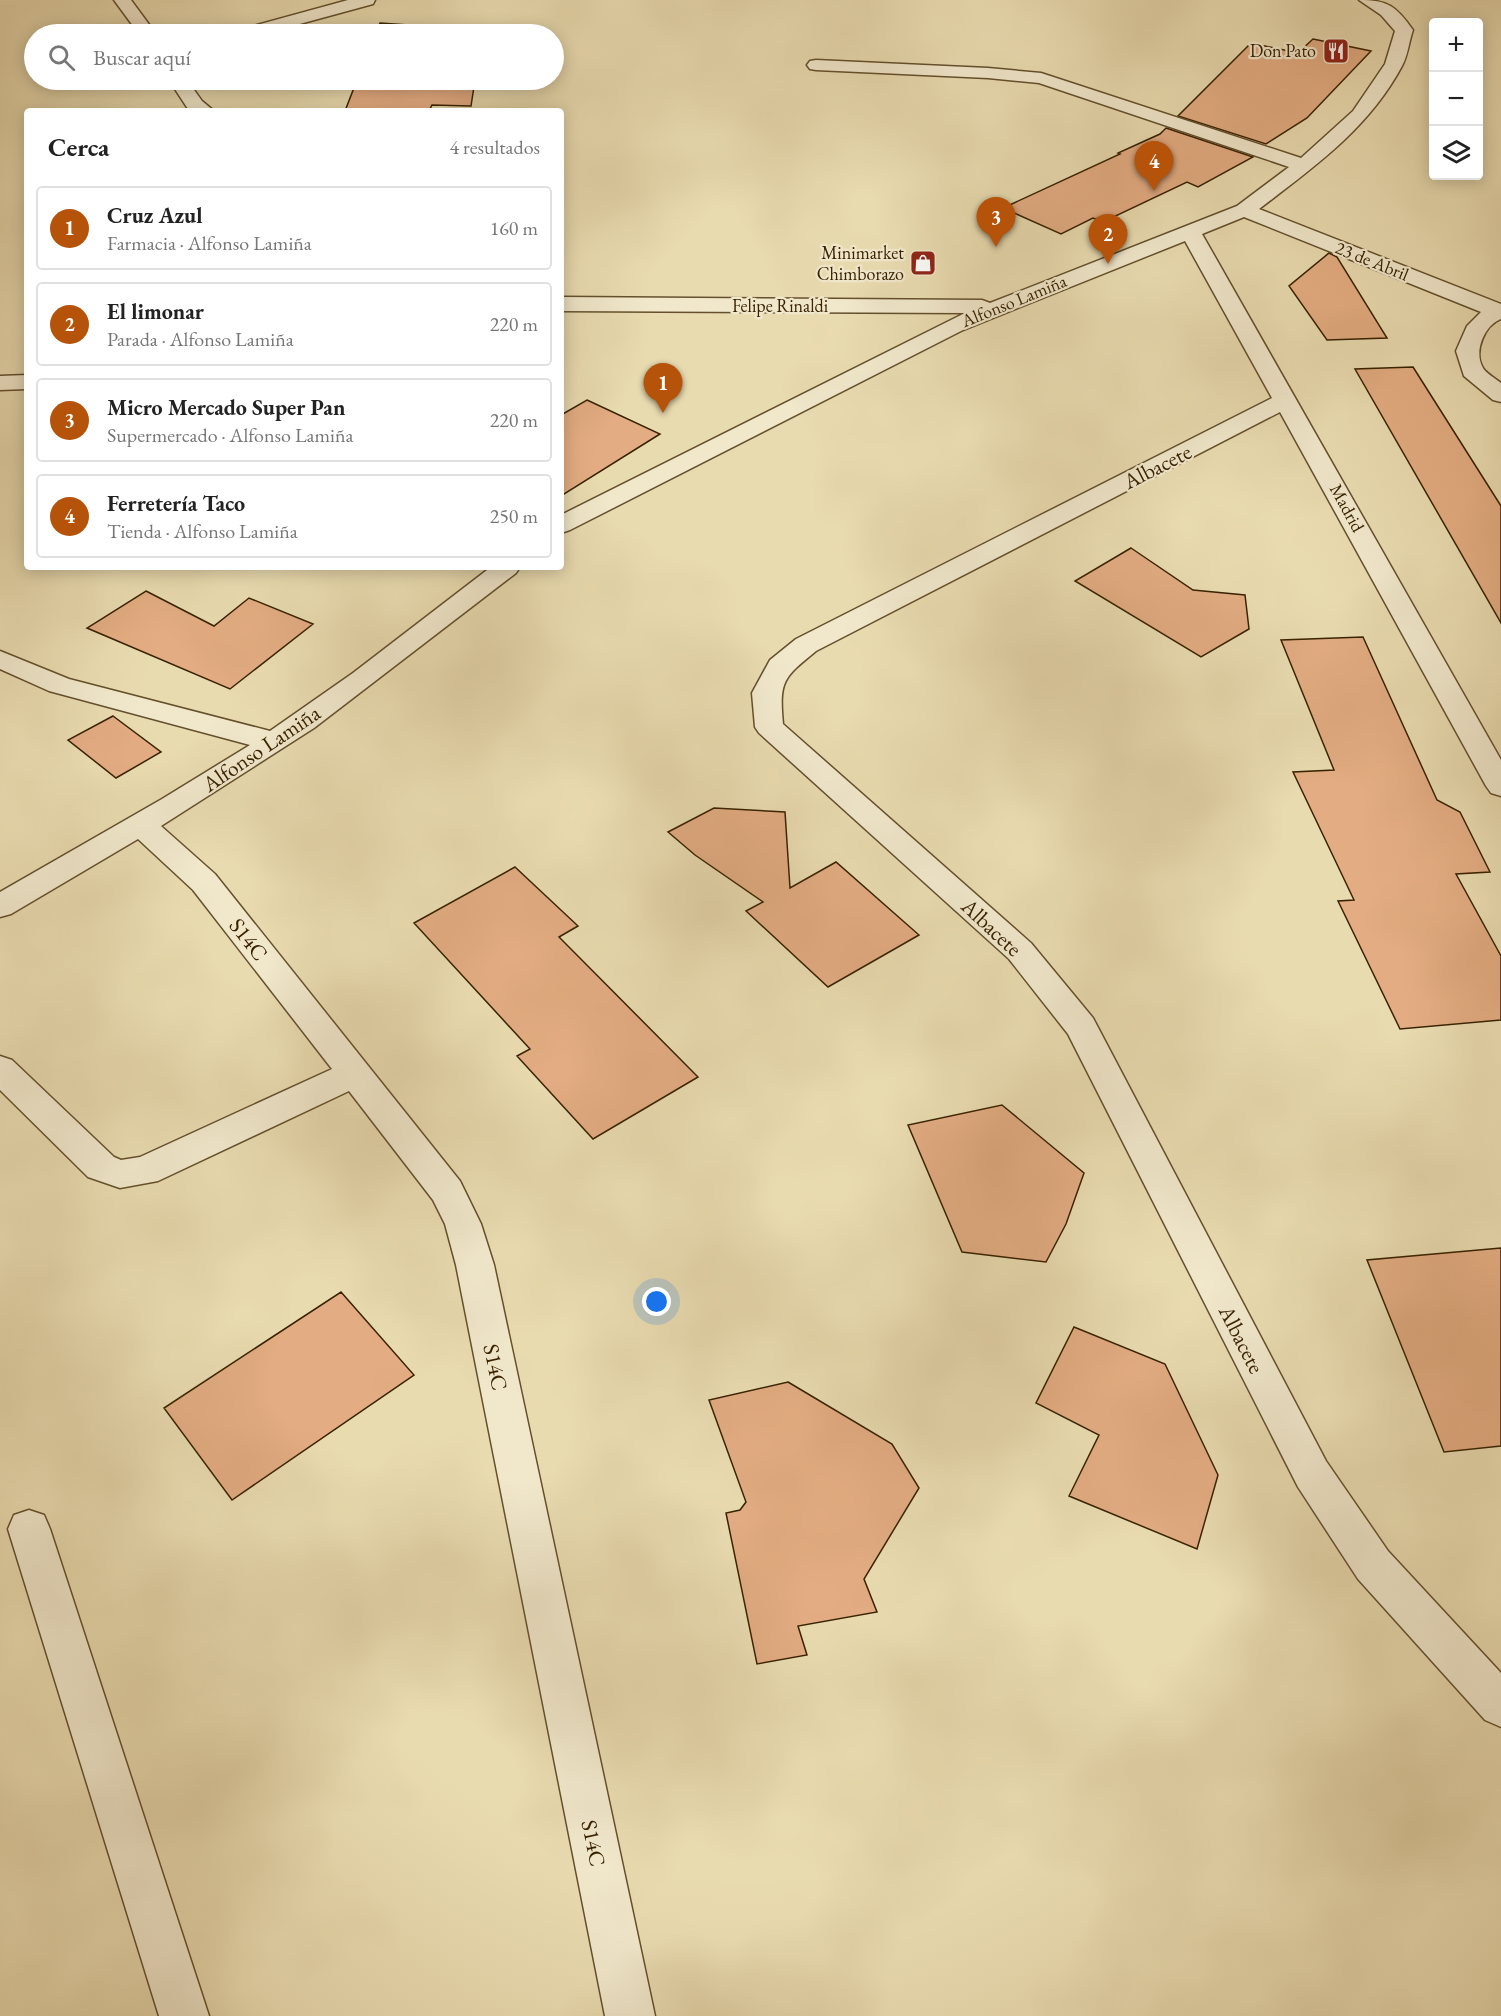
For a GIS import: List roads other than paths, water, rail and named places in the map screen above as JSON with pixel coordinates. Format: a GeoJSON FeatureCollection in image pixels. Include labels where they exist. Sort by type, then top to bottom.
{"type":"FeatureCollection","features":[{"type":"Feature","properties":{"kind":"street"},"geometry":{"type":"LineString","coordinates":[[122,0],[140,24]]}},
{"type":"Feature","properties":{"kind":"street"},"geometry":{"type":"LineString","coordinates":[[281,24],[368,0]]}},
{"type":"Feature","properties":{"kind":"street","name":"Alfonso Lamiña"},"geometry":{"type":"LineString","coordinates":[[564,523],[882,360],[955,325],[1244,210],[1304,165],[1360,115],[1394,64],[1404,30],[1386,11],[1367,0]]}},
{"type":"Feature","properties":{"kind":"street"},"geometry":{"type":"LineString","coordinates":[[816,65],[987,73],[1041,78],[1304,165]]}},
{"type":"Feature","properties":{"kind":"street"},"geometry":{"type":"LineString","coordinates":[[185,90],[195,105],[200,108]]}},
{"type":"Feature","properties":{"kind":"street","name":"23 de Abril"},"geometry":{"type":"LineString","coordinates":[[1244,210],[1498,311]]}},
{"type":"Feature","properties":{"kind":"street","name":"Madrid"},"geometry":{"type":"LineString","coordinates":[[1191,232],[1501,786]]}},
{"type":"Feature","properties":{"kind":"street","name":"Felipe Rinaldi"},"geometry":{"type":"LineString","coordinates":[[564,304],[998,307]]}},
{"type":"Feature","properties":{"kind":"street"},"geometry":{"type":"LineString","coordinates":[[1498,311],[1478,326],[1467,351],[1472,371],[1500,390]]}},
{"type":"Feature","properties":{"kind":"street"},"geometry":{"type":"LineString","coordinates":[[0,383],[24,382]]}},
{"type":"Feature","properties":{"kind":"street","name":"Albacete"},"geometry":{"type":"LineString","coordinates":[[1286,400],[806,645],[780,666],[766,693],[769,727],[1020,951],[1081,1027],[1312,1474],[1373,1564],[1501,1705]]}},
{"type":"Feature","properties":{"kind":"street","name":"Alfonso Lamiña"},"geometry":{"type":"LineString","coordinates":[[0,906],[275,742],[399,651],[503,570]]}},
{"type":"Feature","properties":{"kind":"street"},"geometry":{"type":"LineString","coordinates":[[0,659],[59,685],[275,742]]}},
{"type":"Feature","properties":{"kind":"street","name":"S14C"},"geometry":{"type":"LineString","coordinates":[[140,824],[204,882],[447,1191],[463,1224],[477,1277],[630,2016]]}},
{"type":"Feature","properties":{"kind":"street"},"geometry":{"type":"LineString","coordinates":[[0,1070],[101,1167],[120,1174],[145,1171],[354,1073]]}},
{"type":"Feature","properties":{"kind":"street"},"geometry":{"type":"LineString","coordinates":[[29,1529],[184,2016]]}},
{"type":"Feature","properties":{"kind":"place","name":"Don Pato"},"geometry":{"type":"Point","coordinates":[1336,51]}},
{"type":"Feature","properties":{"kind":"place","name":"Ferretería Taco"},"geometry":{"type":"Point","coordinates":[1154,191]}},
{"type":"Feature","properties":{"kind":"place","name":"Micro Mercado Super Pan"},"geometry":{"type":"Point","coordinates":[996,247]}},
{"type":"Feature","properties":{"kind":"place","name":"Minimarket Chimborazo"},"geometry":{"type":"Point","coordinates":[923,263]}},
{"type":"Feature","properties":{"kind":"place","name":"El limonar"},"geometry":{"type":"Point","coordinates":[1108,264]}},
{"type":"Feature","properties":{"kind":"place","name":"Cruz Azul"},"geometry":{"type":"Point","coordinates":[663,413]}}]}
